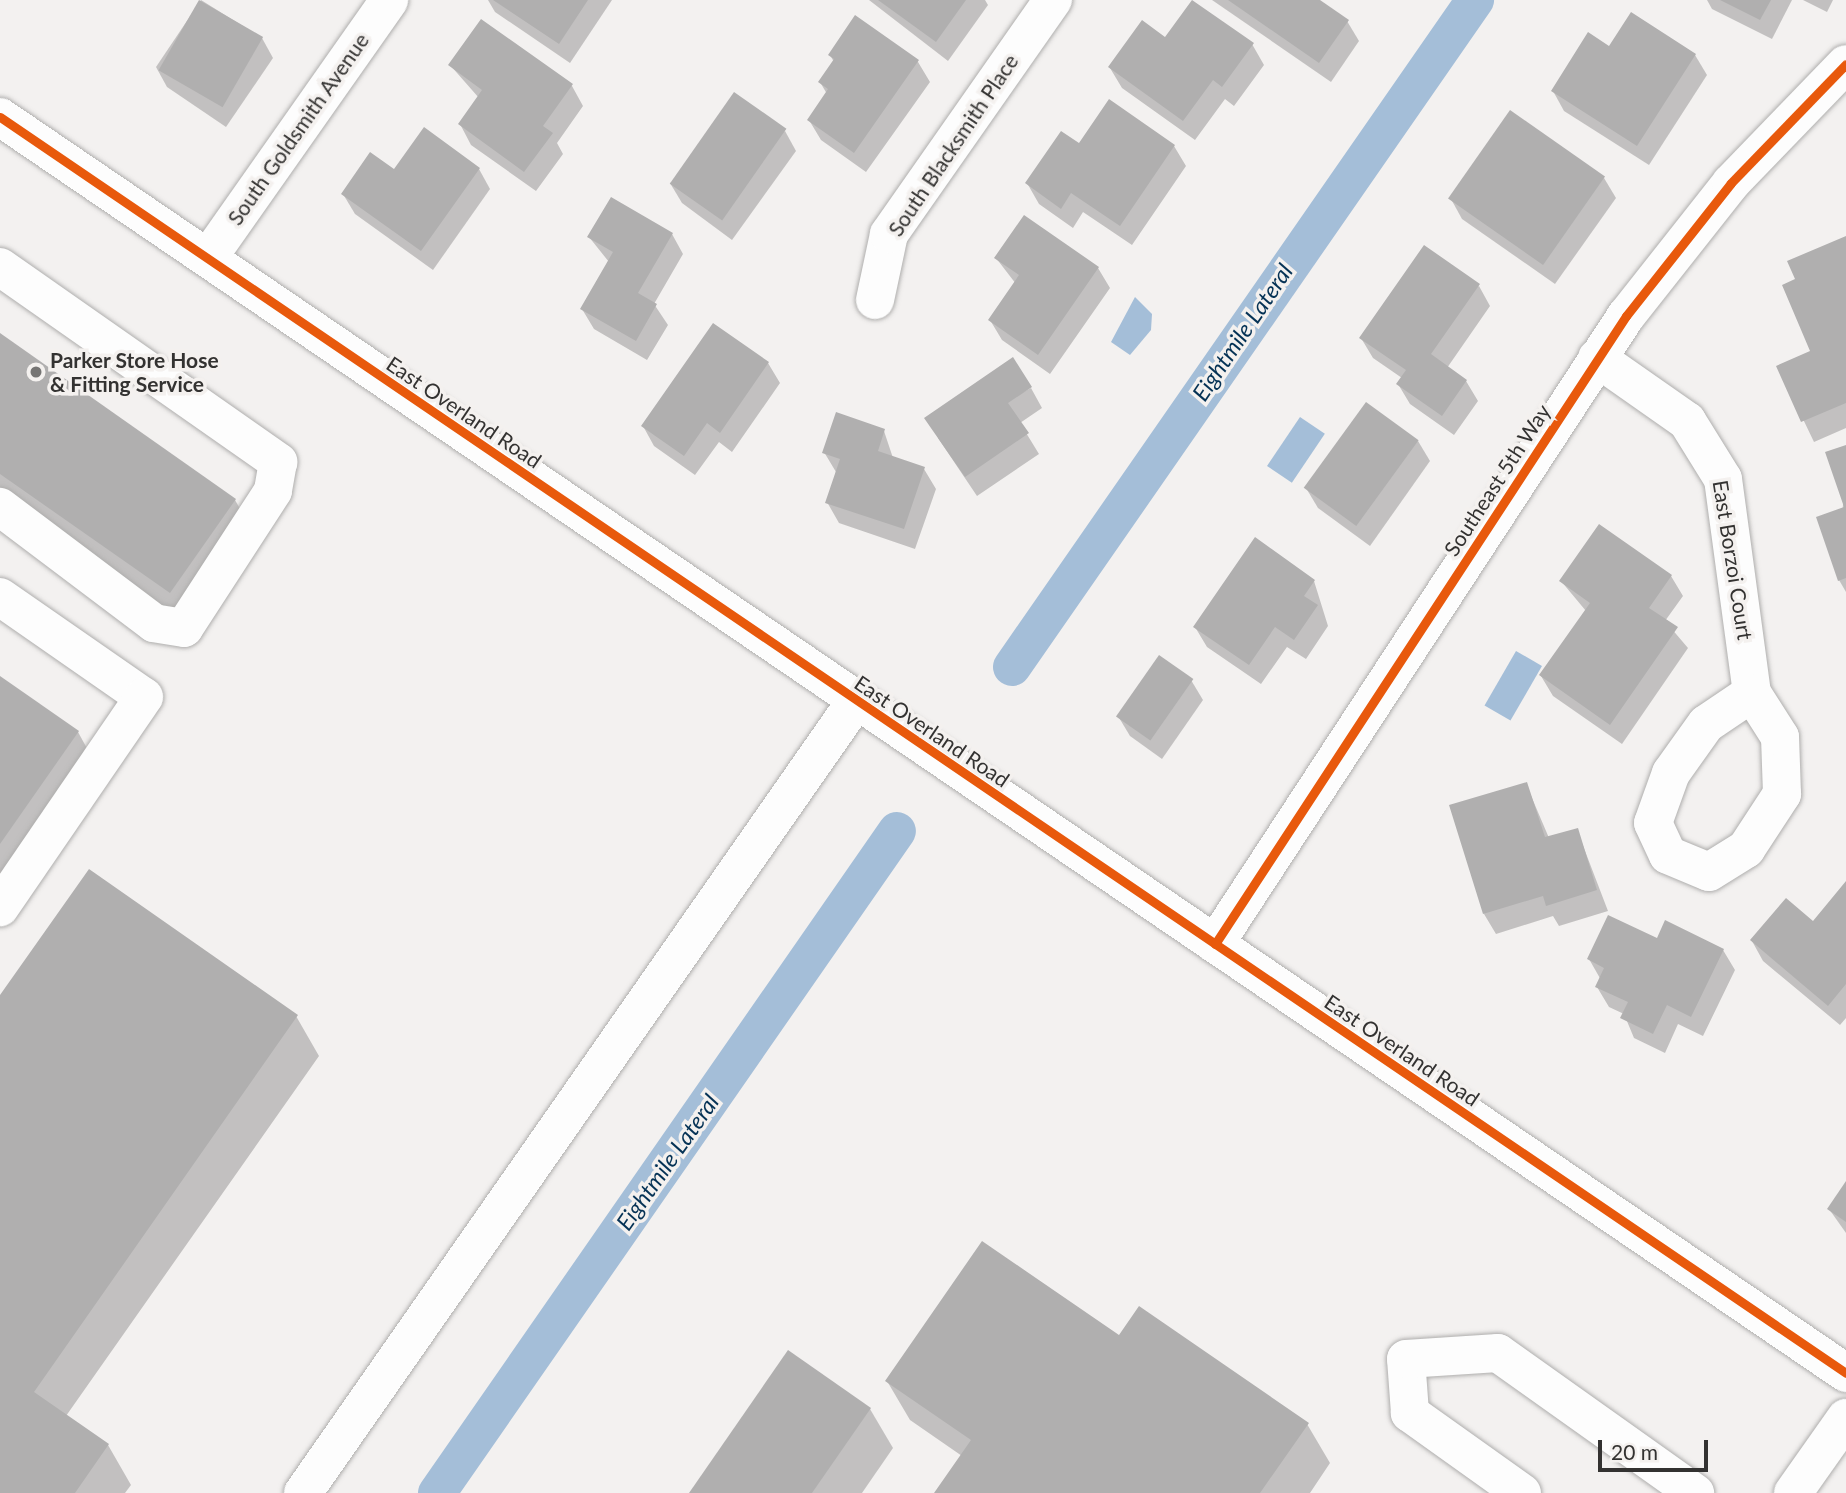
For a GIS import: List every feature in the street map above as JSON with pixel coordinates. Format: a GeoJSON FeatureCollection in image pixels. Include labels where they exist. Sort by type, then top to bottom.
{"type":"FeatureCollection","features":[{"type":"Feature","properties":{"kind":"main road","name":"South Goldsmith Avenue"},"geometry":{"type":"LineString","coordinates":[[208,258],[389,0]]}},
{"type":"Feature","properties":{"kind":"main road","name":"South Blacksmith Place"},"geometry":{"type":"LineString","coordinates":[[875,300],[889,234],[1054,0]]}},
{"type":"Feature","properties":{"kind":"main road","name":"Southeast 5th Way"},"geometry":{"type":"LineString","coordinates":[[1215,944],[1597,358],[1731,183],[1846,64]]}},
{"type":"Feature","properties":{"kind":"main road","name":"East Overland Road"},"geometry":{"type":"LineString","coordinates":[[0,117],[1846,1373]]}},
{"type":"Feature","properties":{"kind":"main road"},"geometry":{"type":"LineString","coordinates":[[0,267],[278,462],[273,491],[184,628],[154,623],[0,507]]}},
{"type":"Feature","properties":{"kind":"main road","name":"East Borzoi Court"},"geometry":{"type":"LineString","coordinates":[[1597,358],[1687,421],[1708,447],[1723,479],[1752,693]]}},
{"type":"Feature","properties":{"kind":"main road"},"geometry":{"type":"LineString","coordinates":[[0,597],[144,697],[0,907]]}},
{"type":"Feature","properties":{"kind":"main road"},"geometry":{"type":"LineString","coordinates":[[303,1493],[856,701]]}},
{"type":"Feature","properties":{"kind":"main road"},"geometry":{"type":"LineString","coordinates":[[1522,1493],[1410,1413],[1406,1359],[1497,1353],[1695,1493]]}},
{"type":"Feature","properties":{"kind":"main road"},"geometry":{"type":"LineString","coordinates":[[1793,1493],[1846,1418]]}},
{"type":"Feature","properties":{"kind":"water"},"geometry":{"type":"Polygon","coordinates":[[[1135,297],[1152,314],[1151,330],[1130,355],[1111,342],[1135,297]]]}},
{"type":"Feature","properties":{"kind":"water"},"geometry":{"type":"Polygon","coordinates":[[[1300,417],[1325,434],[1292,483],[1267,466],[1300,417]]]}},
{"type":"Feature","properties":{"kind":"water"},"geometry":{"type":"Polygon","coordinates":[[[1516,651],[1542,666],[1510,721],[1484,706],[1516,651]]]}},
{"type":"Feature","properties":{"kind":"building"},"geometry":{"type":"Polygon","coordinates":[[[199,0],[263,37],[223,107],[158,70],[199,0]]]}},
{"type":"Feature","properties":{"kind":"building"},"geometry":{"type":"Polygon","coordinates":[[[493,0],[588,0],[559,44],[493,0]]]}},
{"type":"Feature","properties":{"kind":"building"},"geometry":{"type":"Polygon","coordinates":[[[878,0],[966,0],[936,42],[878,0]]]}},
{"type":"Feature","properties":{"kind":"building"},"geometry":{"type":"Polygon","coordinates":[[[1192,0],[1254,43],[1222,87],[1213,80],[1183,121],[1108,67],[1142,20],[1165,37],[1192,0]]]}},
{"type":"Feature","properties":{"kind":"building"},"geometry":{"type":"Polygon","coordinates":[[[1228,0],[1320,0],[1349,20],[1319,63],[1228,0]]]}},
{"type":"Feature","properties":{"kind":"building"},"geometry":{"type":"Polygon","coordinates":[[[1720,0],[1771,0],[1760,20],[1720,0]]]}},
{"type":"Feature","properties":{"kind":"building"},"geometry":{"type":"Polygon","coordinates":[[[1631,12],[1696,54],[1637,146],[1551,91],[1588,32],[1609,46],[1631,12]]]}},
{"type":"Feature","properties":{"kind":"building"},"geometry":{"type":"Polygon","coordinates":[[[855,15],[919,60],[854,153],[807,120],[828,89],[818,82],[834,59],[828,55],[855,15]]]}},
{"type":"Feature","properties":{"kind":"building"},"geometry":{"type":"Polygon","coordinates":[[[481,19],[573,84],[543,126],[553,133],[524,172],[458,124],[482,90],[448,65],[481,19]]]}},
{"type":"Feature","properties":{"kind":"building"},"geometry":{"type":"Polygon","coordinates":[[[734,92],[786,129],[722,220],[670,184],[734,92]]]}},
{"type":"Feature","properties":{"kind":"building"},"geometry":{"type":"Polygon","coordinates":[[[1109,99],[1175,145],[1120,226],[1071,193],[1061,209],[1025,183],[1061,131],[1079,143],[1109,99]]]}},
{"type":"Feature","properties":{"kind":"building"},"geometry":{"type":"Polygon","coordinates":[[[1510,110],[1605,177],[1543,265],[1448,198],[1510,110]]]}},
{"type":"Feature","properties":{"kind":"building"},"geometry":{"type":"Polygon","coordinates":[[[424,127],[480,168],[421,251],[341,194],[370,152],[394,169],[424,127]]]}},
{"type":"Feature","properties":{"kind":"building"},"geometry":{"type":"Polygon","coordinates":[[[611,197],[673,233],[638,293],[657,304],[636,341],[580,309],[613,252],[587,237],[611,197]]]}},
{"type":"Feature","properties":{"kind":"building"},"geometry":{"type":"Polygon","coordinates":[[[1024,215],[1099,267],[1038,355],[988,320],[1019,275],[994,258],[1024,215]]]}},
{"type":"Feature","properties":{"kind":"building"},"geometry":{"type":"Polygon","coordinates":[[[1846,236],[1846,403],[1801,422],[1776,366],[1810,351],[1782,285],[1795,279],[1787,261],[1846,236]]]}},
{"type":"Feature","properties":{"kind":"building"},"geometry":{"type":"Polygon","coordinates":[[[1424,245],[1480,284],[1431,354],[1467,380],[1442,416],[1396,384],[1406,370],[1359,338],[1424,245]]]}},
{"type":"Feature","properties":{"kind":"building"},"geometry":{"type":"Polygon","coordinates":[[[713,323],[769,362],[720,433],[707,423],[684,456],[641,426],[713,323]]]}},
{"type":"Feature","properties":{"kind":"building"},"geometry":{"type":"Polygon","coordinates":[[[0,333],[236,499],[170,593],[0,474],[0,333]]]}},
{"type":"Feature","properties":{"kind":"building"},"geometry":{"type":"Polygon","coordinates":[[[1013,357],[1032,387],[1008,403],[1029,433],[965,477],[924,418],[1013,357]]]}},
{"type":"Feature","properties":{"kind":"building"},"geometry":{"type":"Polygon","coordinates":[[[1366,402],[1419,440],[1356,526],[1304,488],[1366,402]]]}},
{"type":"Feature","properties":{"kind":"building"},"geometry":{"type":"Polygon","coordinates":[[[836,412],[885,429],[878,451],[925,467],[904,529],[825,503],[840,459],[822,453],[836,412]]]}},
{"type":"Feature","properties":{"kind":"building"},"geometry":{"type":"Polygon","coordinates":[[[1846,445],[1846,578],[1838,581],[1816,517],[1844,507],[1825,452],[1846,445]]]}},
{"type":"Feature","properties":{"kind":"building"},"geometry":{"type":"Polygon","coordinates":[[[1599,524],[1672,575],[1649,608],[1678,627],[1610,725],[1539,675],[1590,603],[1559,581],[1599,524]]]}},
{"type":"Feature","properties":{"kind":"building"},"geometry":{"type":"Polygon","coordinates":[[[1255,537],[1315,580],[1304,596],[1318,605],[1294,640],[1275,627],[1249,665],[1193,627],[1255,537]]]}},
{"type":"Feature","properties":{"kind":"building"},"geometry":{"type":"Polygon","coordinates":[[[1159,655],[1193,679],[1150,741],[1116,716],[1159,655]]]}},
{"type":"Feature","properties":{"kind":"building"},"geometry":{"type":"Polygon","coordinates":[[[0,676],[79,731],[0,844],[0,676]]]}},
{"type":"Feature","properties":{"kind":"building"},"geometry":{"type":"Polygon","coordinates":[[[1527,782],[1545,837],[1578,828],[1597,890],[1546,906],[1543,896],[1483,914],[1449,805],[1527,782]]]}},
{"type":"Feature","properties":{"kind":"building"},"geometry":{"type":"Polygon","coordinates":[[[89,869],[298,1015],[34,1392],[109,1444],[75,1493],[0,1493],[0,995],[89,869]]]}},
{"type":"Feature","properties":{"kind":"building"},"geometry":{"type":"Polygon","coordinates":[[[1846,881],[1846,984],[1828,1006],[1750,940],[1786,898],[1813,921],[1846,881]]]}},
{"type":"Feature","properties":{"kind":"building"},"geometry":{"type":"Polygon","coordinates":[[[1608,915],[1657,938],[1665,920],[1724,949],[1691,1017],[1667,1005],[1653,1034],[1620,1018],[1628,1002],[1595,987],[1604,968],[1587,959],[1608,915]]]}},
{"type":"Feature","properties":{"kind":"building"},"geometry":{"type":"Polygon","coordinates":[[[1846,1181],[1846,1222],[1827,1209],[1846,1181]]]}},
{"type":"Feature","properties":{"kind":"building"},"geometry":{"type":"Polygon","coordinates":[[[982,1241],[1119,1335],[1139,1306],[1309,1423],[1260,1493],[934,1493],[971,1440],[885,1381],[982,1241]]]}},
{"type":"Feature","properties":{"kind":"building"},"geometry":{"type":"Polygon","coordinates":[[[788,1350],[871,1408],[812,1493],[689,1493],[788,1350]]]}},
{"type":"Feature","properties":{"kind":"waterway","name":"Eightmile Lateral"},"geometry":{"type":"LineString","coordinates":[[1012,667],[1475,0]]}},
{"type":"Feature","properties":{"kind":"waterway","name":"Eightmile Lateral"},"geometry":{"type":"LineString","coordinates":[[437,1493],[897,831]]}},
{"type":"Feature","properties":{"kind":"cycle path"},"geometry":{"type":"LineString","coordinates":[[1215,944],[1626,316],[1731,183],[1846,64]]}},
{"type":"Feature","properties":{"kind":"cycle path"},"geometry":{"type":"LineString","coordinates":[[0,117],[1846,1373]]}},
{"type":"Feature","properties":{"kind":"place","name":"Parker Store Hose & Fitting Service"},"geometry":{"type":"Point","coordinates":[36,372]}}]}
